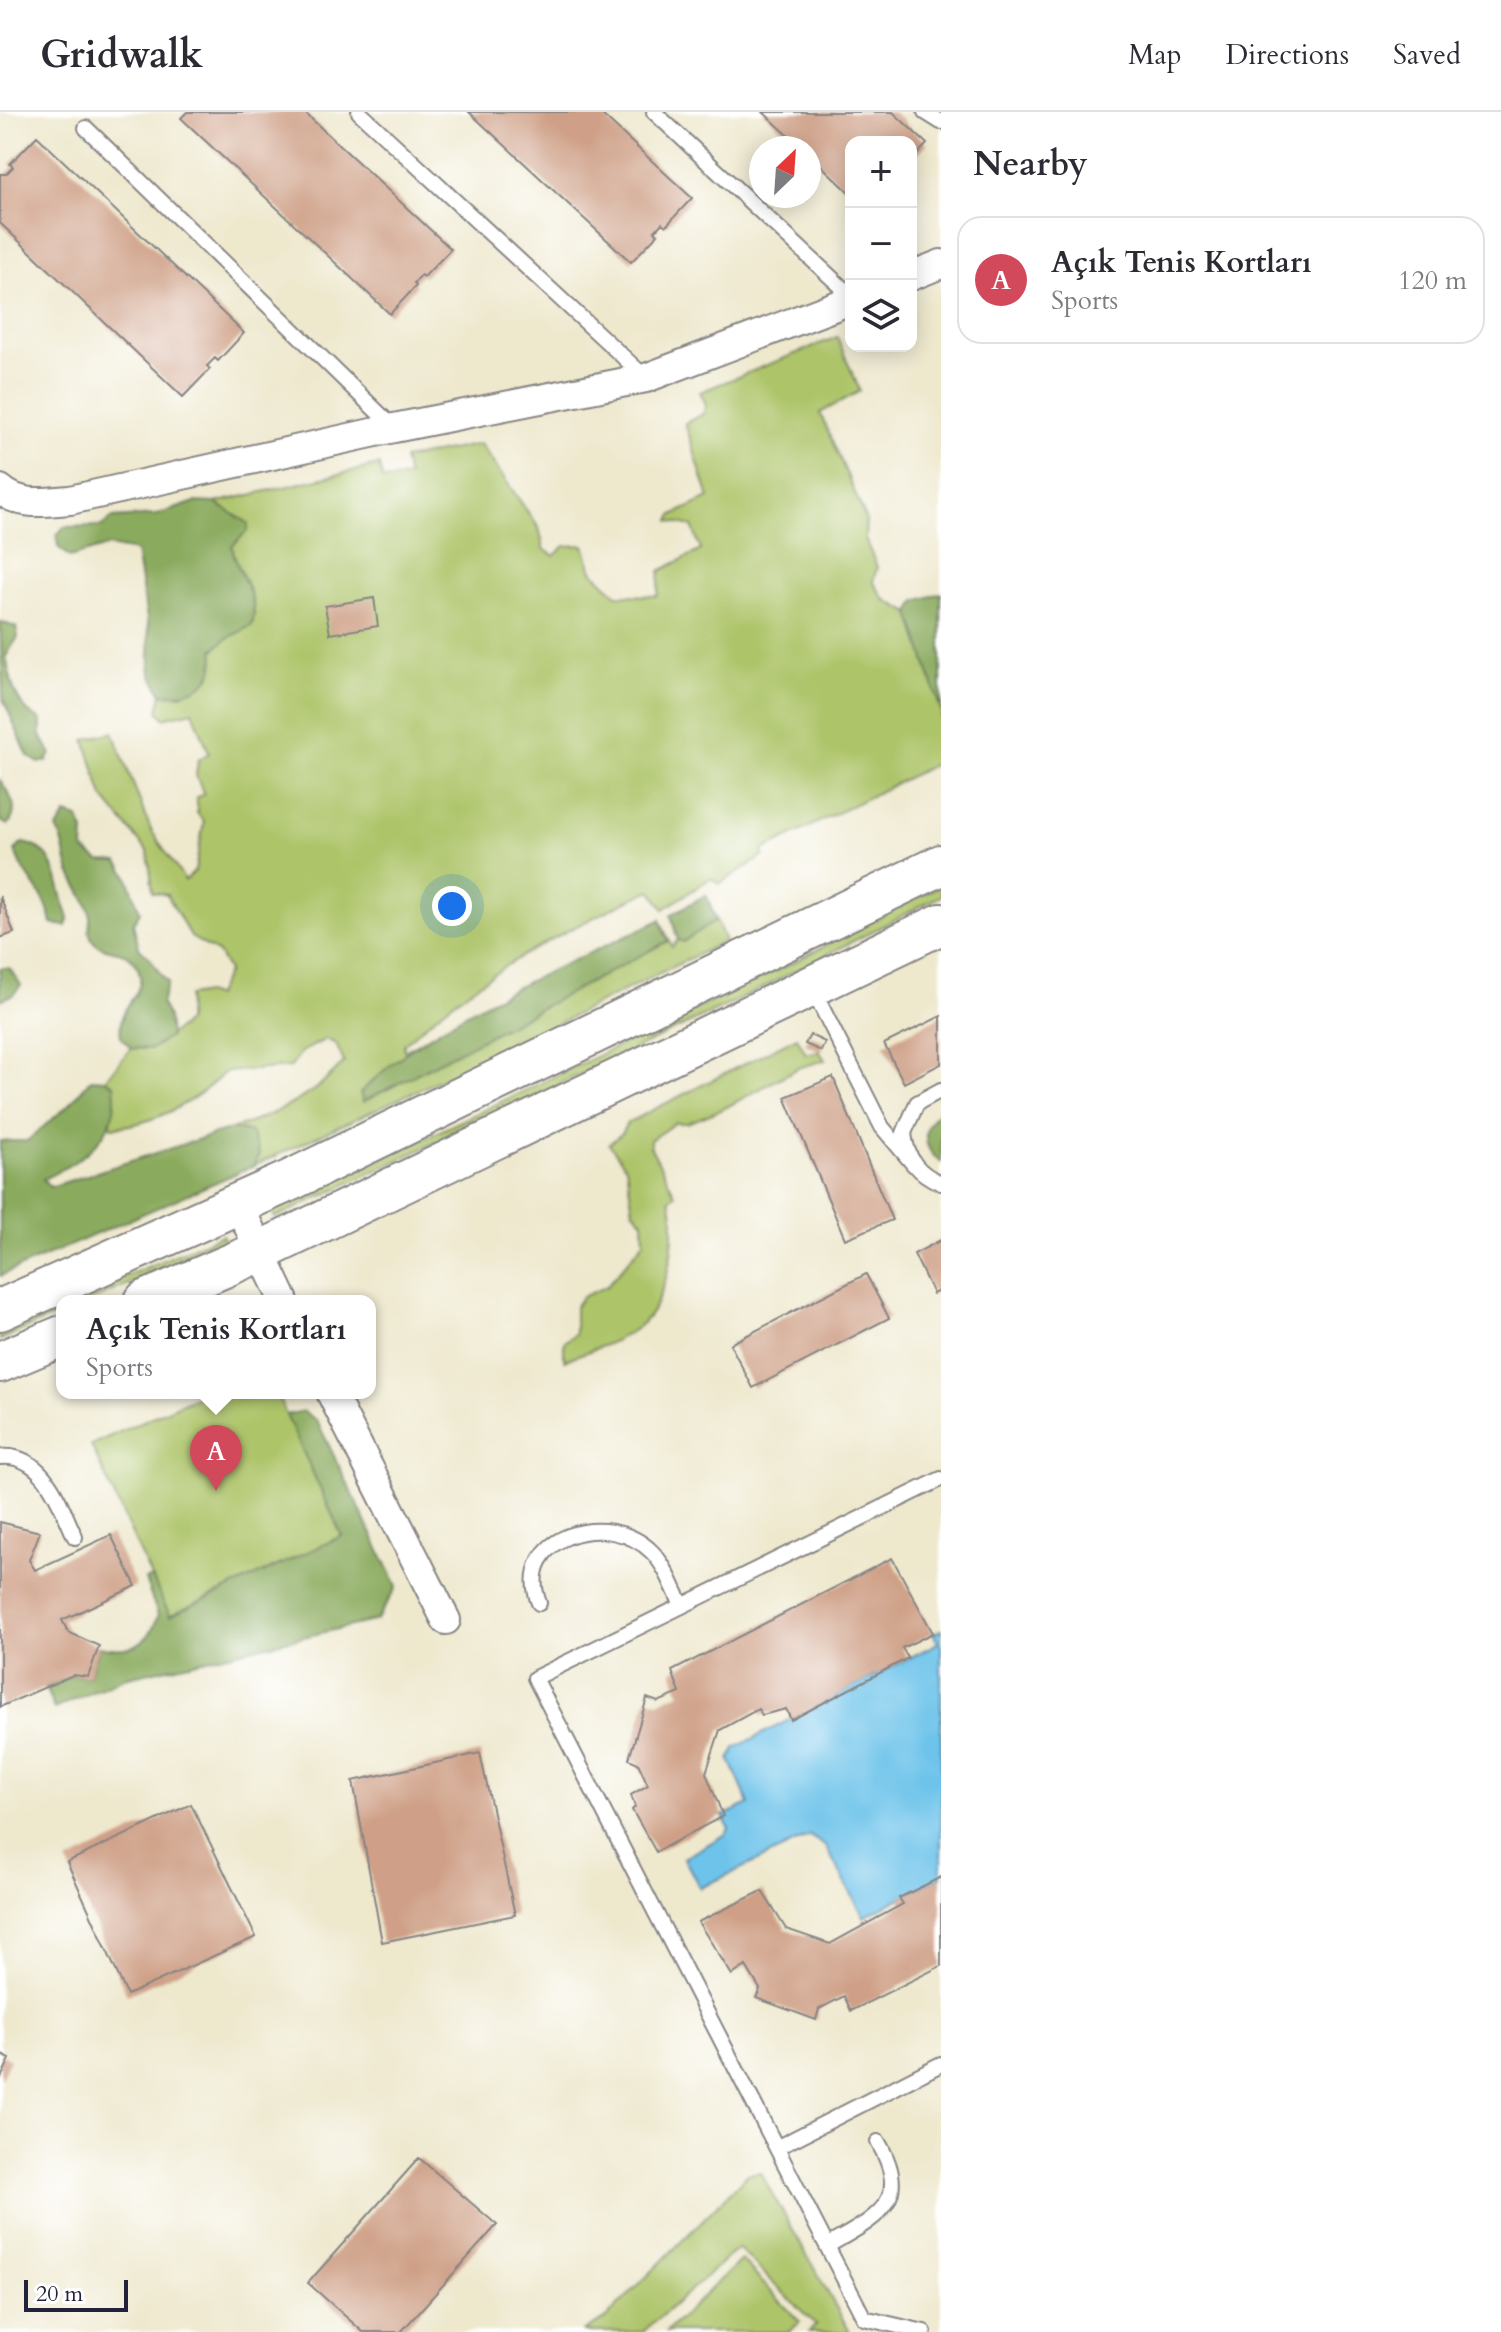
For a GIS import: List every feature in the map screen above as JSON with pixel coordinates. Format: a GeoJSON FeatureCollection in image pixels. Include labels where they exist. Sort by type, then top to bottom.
{"type":"FeatureCollection","features":[{"type":"Feature","properties":{"kind":"street"},"geometry":{"type":"LineString","coordinates":[[917,274],[941,264]]}},
{"type":"Feature","properties":{"kind":"street"},"geometry":{"type":"LineString","coordinates":[[0,489],[10,498],[35,503],[70,500],[394,428],[646,378],[845,300]]}},
{"type":"Feature","properties":{"kind":"street"},"geometry":{"type":"LineString","coordinates":[[0,1310],[238,1204],[941,865]]}},
{"type":"Feature","properties":{"kind":"street"},"geometry":{"type":"LineString","coordinates":[[159,1295],[259,1252],[941,924]]}},
{"type":"Feature","properties":{"kind":"street"},"geometry":{"type":"LineString","coordinates":[[238,1204],[281,1295]]}},
{"type":"Feature","properties":{"kind":"street"},"geometry":{"type":"LineString","coordinates":[[0,1362],[56,1339]]}},
{"type":"Feature","properties":{"kind":"street"},"geometry":{"type":"LineString","coordinates":[[334,1399],[446,1620]]}},
{"type":"Feature","properties":{"kind":"lane"},"geometry":{"type":"LineString","coordinates":[[359,112],[646,378]]}},
{"type":"Feature","properties":{"kind":"lane"},"geometry":{"type":"LineString","coordinates":[[654,112],[845,292]]}},
{"type":"Feature","properties":{"kind":"lane"},"geometry":{"type":"LineString","coordinates":[[925,112],[941,122]]}},
{"type":"Feature","properties":{"kind":"lane"},"geometry":{"type":"LineString","coordinates":[[86,128],[394,428]]}},
{"type":"Feature","properties":{"kind":"lane"},"geometry":{"type":"LineString","coordinates":[[812,987],[882,1127],[926,1177],[941,1183]]}},
{"type":"Feature","properties":{"kind":"lane"},"geometry":{"type":"LineString","coordinates":[[914,1165],[904,1133],[908,1117],[917,1103],[941,1090]]}},
{"type":"Feature","properties":{"kind":"lane"},"geometry":{"type":"LineString","coordinates":[[882,1127],[908,1117]]}},
{"type":"Feature","properties":{"kind":"lane"},"geometry":{"type":"LineString","coordinates":[[0,1457],[24,1461],[38,1470],[48,1481],[75,1537]]}},
{"type":"Feature","properties":{"kind":"lane"},"geometry":{"type":"LineString","coordinates":[[924,2332],[864,2318],[535,1678],[941,1479]]}},
{"type":"Feature","properties":{"kind":"lane"},"geometry":{"type":"LineString","coordinates":[[539,1603],[535,1578],[548,1552],[560,1539],[592,1529],[626,1535],[652,1552],[682,1605]]}},
{"type":"Feature","properties":{"kind":"lane"},"geometry":{"type":"LineString","coordinates":[[778,2147],[941,2064]]}},
{"type":"Feature","properties":{"kind":"lane"},"geometry":{"type":"LineString","coordinates":[[827,2246],[870,2221],[890,2200],[893,2187],[890,2162],[878,2142]]}},
{"type":"Feature","properties":{"kind":"green space"},"geometry":{"type":"Polygon","coordinates":[[[837,337],[860,391],[820,413],[866,519],[865,539],[877,567],[873,581],[884,599],[910,613],[941,710],[941,761],[763,850],[764,856],[719,884],[711,878],[664,909],[651,890],[552,939],[461,996],[404,1044],[404,1051],[495,998],[660,920],[672,947],[678,940],[671,915],[706,895],[725,941],[498,1053],[253,1166],[259,1155],[251,1133],[231,1129],[278,1111],[320,1085],[344,1062],[336,1044],[326,1039],[301,1052],[291,1067],[225,1072],[201,1093],[173,1110],[142,1122],[111,1127],[114,1085],[105,1080],[131,1048],[151,1049],[187,1022],[188,996],[206,993],[215,997],[228,971],[218,953],[191,937],[167,895],[153,892],[148,852],[103,797],[85,740],[113,732],[151,830],[185,881],[195,871],[204,822],[197,813],[197,797],[204,795],[196,775],[198,760],[209,753],[193,711],[164,718],[158,711],[162,694],[183,695],[213,651],[226,639],[252,625],[254,614],[251,594],[232,546],[248,530],[248,523],[215,503],[379,465],[383,480],[408,477],[404,459],[480,444],[539,528],[544,549],[554,556],[565,546],[584,545],[592,571],[617,595],[658,596],[660,571],[701,550],[692,526],[670,521],[673,515],[709,498],[685,423],[703,414],[706,404],[700,392],[837,337]]]}},
{"type":"Feature","properties":{"kind":"green space"},"geometry":{"type":"Polygon","coordinates":[[[195,502],[215,503],[248,523],[248,530],[232,546],[251,594],[254,614],[252,625],[213,650],[212,672],[201,686],[183,693],[162,694],[151,674],[148,625],[136,551],[108,546],[70,557],[58,547],[57,535],[64,527],[102,526],[112,518],[157,515],[195,502]]]}},
{"type":"Feature","properties":{"kind":"green space"},"geometry":{"type":"Polygon","coordinates":[[[941,593],[941,710],[910,613],[916,601],[941,593]]]}},
{"type":"Feature","properties":{"kind":"green space"},"geometry":{"type":"Polygon","coordinates":[[[0,622],[16,627],[18,637],[6,656],[10,676],[20,702],[41,720],[41,736],[51,754],[47,761],[39,763],[28,756],[3,699],[0,622]]]}},
{"type":"Feature","properties":{"kind":"green space"},"geometry":{"type":"Polygon","coordinates":[[[0,780],[14,808],[8,825],[0,821],[0,780]]]}},
{"type":"Feature","properties":{"kind":"green space"},"geometry":{"type":"Polygon","coordinates":[[[66,814],[78,818],[84,831],[83,849],[99,861],[118,862],[127,875],[140,912],[133,923],[139,948],[168,982],[161,1004],[168,1018],[170,1037],[151,1049],[131,1048],[121,1037],[122,1017],[138,990],[140,976],[133,959],[100,946],[92,939],[89,908],[71,874],[57,829],[66,814]]]}},
{"type":"Feature","properties":{"kind":"green space"},"geometry":{"type":"Polygon","coordinates":[[[22,843],[35,846],[51,861],[69,917],[66,926],[52,924],[45,902],[15,851],[22,843]]]}},
{"type":"Feature","properties":{"kind":"green space"},"geometry":{"type":"Polygon","coordinates":[[[941,885],[941,896],[747,996],[275,1218],[272,1211],[784,967],[941,885]]]}},
{"type":"Feature","properties":{"kind":"green space"},"geometry":{"type":"Polygon","coordinates":[[[706,895],[716,920],[683,942],[678,940],[671,915],[706,895]]]}},
{"type":"Feature","properties":{"kind":"green space"},"geometry":{"type":"Polygon","coordinates":[[[660,920],[668,941],[363,1102],[360,1093],[391,1064],[463,1015],[660,920]]]}},
{"type":"Feature","properties":{"kind":"green space"},"geometry":{"type":"Polygon","coordinates":[[[0,968],[9,968],[21,985],[13,995],[0,1000],[0,968]]]}},
{"type":"Feature","properties":{"kind":"green space"},"geometry":{"type":"Polygon","coordinates":[[[797,1037],[806,1054],[819,1051],[825,1060],[798,1068],[723,1109],[687,1123],[675,1123],[650,1140],[650,1146],[675,1194],[670,1199],[672,1248],[664,1285],[648,1316],[630,1333],[564,1360],[564,1342],[575,1334],[575,1307],[582,1297],[607,1286],[644,1242],[643,1221],[633,1210],[626,1167],[609,1144],[621,1134],[627,1123],[797,1037]]]}},
{"type":"Feature","properties":{"kind":"green space"},"geometry":{"type":"Polygon","coordinates":[[[91,1079],[105,1080],[114,1085],[112,1118],[96,1144],[85,1154],[43,1179],[50,1187],[231,1129],[251,1132],[259,1155],[253,1166],[0,1276],[0,1141],[27,1141],[71,1103],[91,1079]]]}},
{"type":"Feature","properties":{"kind":"green space"},"geometry":{"type":"Polygon","coordinates":[[[941,1111],[941,1162],[930,1150],[926,1136],[930,1123],[941,1111]]]}},
{"type":"Feature","properties":{"kind":"green space"},"geometry":{"type":"Polygon","coordinates":[[[222,1235],[226,1242],[104,1295],[82,1295],[222,1235]]]}},
{"type":"Feature","properties":{"kind":"green space"},"geometry":{"type":"Polygon","coordinates":[[[56,1307],[56,1316],[0,1340],[0,1330],[56,1307]]]}},
{"type":"Feature","properties":{"kind":"green space"},"geometry":{"type":"Polygon","coordinates":[[[191,1399],[279,1399],[343,1536],[169,1616],[91,1445],[191,1399]]]}},
{"type":"Feature","properties":{"kind":"green space"},"geometry":{"type":"Polygon","coordinates":[[[303,1411],[317,1421],[397,1586],[377,1620],[124,1678],[54,1709],[45,1687],[73,1675],[88,1677],[99,1646],[128,1647],[136,1645],[149,1634],[158,1615],[145,1580],[152,1577],[170,1616],[342,1536],[286,1415],[303,1411]]]}},
{"type":"Feature","properties":{"kind":"green space"},"geometry":{"type":"Polygon","coordinates":[[[760,2172],[850,2332],[809,2332],[816,2325],[738,2248],[643,2332],[582,2332],[604,2320],[748,2174],[760,2172]]]}},
{"type":"Feature","properties":{"kind":"green space"},"geometry":{"type":"Polygon","coordinates":[[[741,2260],[800,2322],[789,2332],[666,2332],[741,2260]]]}},
{"type":"Feature","properties":{"kind":"water"},"geometry":{"type":"Polygon","coordinates":[[[941,1630],[941,1877],[864,1917],[826,1847],[810,1836],[700,1888],[684,1858],[726,1834],[729,1829],[723,1816],[749,1804],[730,1760],[735,1748],[938,1643],[933,1633],[941,1630]]]}},
{"type":"Feature","properties":{"kind":"building"},"geometry":{"type":"Polygon","coordinates":[[[187,112],[304,112],[451,249],[424,277],[421,275],[414,283],[416,286],[390,314],[181,118],[187,112]]]}},
{"type":"Feature","properties":{"kind":"building"},"geometry":{"type":"Polygon","coordinates":[[[469,112],[599,112],[692,198],[666,226],[662,223],[655,231],[658,234],[631,262],[469,112]]]}},
{"type":"Feature","properties":{"kind":"building"},"geometry":{"type":"Polygon","coordinates":[[[763,112],[893,112],[927,144],[917,155],[917,136],[845,136],[845,188],[821,165],[821,136],[789,136],[763,112]]]}},
{"type":"Feature","properties":{"kind":"building"},"geometry":{"type":"Polygon","coordinates":[[[37,136],[244,333],[218,361],[215,358],[207,366],[210,369],[183,397],[0,223],[0,174],[6,174],[13,167],[10,164],[37,136]]]}},
{"type":"Feature","properties":{"kind":"building"},"geometry":{"type":"Polygon","coordinates":[[[374,598],[378,626],[330,634],[325,606],[374,598]]]}},
{"type":"Feature","properties":{"kind":"building"},"geometry":{"type":"Polygon","coordinates":[[[0,896],[14,933],[0,938],[0,896]]]}},
{"type":"Feature","properties":{"kind":"building"},"geometry":{"type":"Polygon","coordinates":[[[941,1016],[941,1064],[904,1083],[884,1044],[941,1016]]]}},
{"type":"Feature","properties":{"kind":"building"},"geometry":{"type":"Polygon","coordinates":[[[810,1035],[825,1042],[821,1051],[805,1044],[810,1035]]]}},
{"type":"Feature","properties":{"kind":"building"},"geometry":{"type":"Polygon","coordinates":[[[833,1077],[892,1220],[845,1239],[785,1097],[833,1077]]]}},
{"type":"Feature","properties":{"kind":"building"},"geometry":{"type":"Polygon","coordinates":[[[941,1240],[941,1290],[933,1294],[914,1254],[941,1240]]]}},
{"type":"Feature","properties":{"kind":"building"},"geometry":{"type":"Polygon","coordinates":[[[866,1274],[889,1318],[753,1388],[730,1344],[866,1274]]]}},
{"type":"Feature","properties":{"kind":"building"},"geometry":{"type":"Polygon","coordinates":[[[0,1522],[40,1532],[29,1560],[35,1570],[111,1535],[136,1586],[62,1620],[68,1632],[99,1646],[88,1677],[73,1675],[0,1707],[0,1522]]]}},
{"type":"Feature","properties":{"kind":"building"},"geometry":{"type":"Polygon","coordinates":[[[892,1558],[933,1633],[902,1648],[908,1658],[791,1720],[786,1709],[762,1715],[758,1709],[720,1730],[706,1773],[723,1816],[656,1852],[632,1810],[635,1807],[631,1795],[648,1785],[638,1763],[629,1759],[647,1698],[658,1702],[680,1693],[672,1671],[892,1558]]]}},
{"type":"Feature","properties":{"kind":"building"},"geometry":{"type":"Polygon","coordinates":[[[480,1753],[515,1915],[382,1942],[353,1781],[480,1753]]]}},
{"type":"Feature","properties":{"kind":"building"},"geometry":{"type":"Polygon","coordinates":[[[191,1804],[256,1937],[127,1995],[67,1862],[191,1804]]]}},
{"type":"Feature","properties":{"kind":"building"},"geometry":{"type":"Polygon","coordinates":[[[941,1877],[941,1966],[851,2011],[844,1996],[819,2009],[816,2020],[756,1998],[760,1989],[746,1966],[732,1975],[698,1922],[762,1891],[786,1929],[830,1944],[903,1904],[899,1898],[941,1877]]]}},
{"type":"Feature","properties":{"kind":"building"},"geometry":{"type":"Polygon","coordinates":[[[0,2054],[10,2059],[0,2080],[0,2054]]]}},
{"type":"Feature","properties":{"kind":"building"},"geometry":{"type":"Polygon","coordinates":[[[419,2158],[497,2225],[401,2332],[363,2332],[308,2283],[419,2158]]]}},
{"type":"Feature","properties":{"kind":"place","name":"Açık Tenis Kortları"},"geometry":{"type":"Point","coordinates":[216,1491]}}]}
